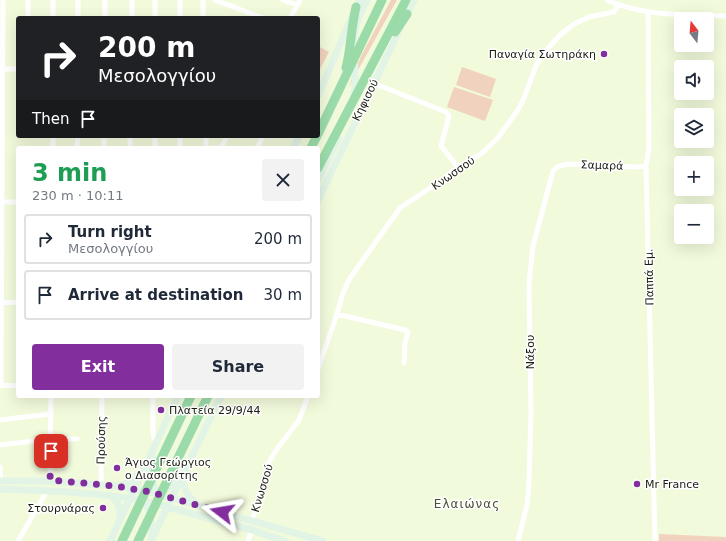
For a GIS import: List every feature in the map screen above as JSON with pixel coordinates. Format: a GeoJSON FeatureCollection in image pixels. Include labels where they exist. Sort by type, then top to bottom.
{"type":"FeatureCollection","features":[{"type":"Feature","properties":{"kind":"highway"},"geometry":{"type":"LineString","coordinates":[[320,131],[382,0]]}},
{"type":"Feature","properties":{"kind":"highway"},"geometry":{"type":"LineString","coordinates":[[320,164],[406,0]]}},
{"type":"Feature","properties":{"kind":"highway"},"geometry":{"type":"LineString","coordinates":[[341,85],[348,57],[351,31],[358,4]]}},
{"type":"Feature","properties":{"kind":"highway"},"geometry":{"type":"LineString","coordinates":[[364,78],[407,14]]}},
{"type":"Feature","properties":{"kind":"highway"},"geometry":{"type":"LineString","coordinates":[[122,541],[190,398]]}},
{"type":"Feature","properties":{"kind":"highway"},"geometry":{"type":"LineString","coordinates":[[138,541],[207,398]]}},
{"type":"Feature","properties":{"kind":"main road"},"geometry":{"type":"LineString","coordinates":[[320,176],[343,127],[353,100],[356,82],[355,33],[358,19],[367,0]]}},
{"type":"Feature","properties":{"kind":"main road","name":"Κηφισού"},"geometry":{"type":"LineString","coordinates":[[320,196],[414,0]]}},
{"type":"Feature","properties":{"kind":"main road"},"geometry":{"type":"LineString","coordinates":[[320,91],[333,64],[346,27],[358,4]]}},
{"type":"Feature","properties":{"kind":"main road"},"geometry":{"type":"LineString","coordinates":[[110,541],[177,398]]}},
{"type":"Feature","properties":{"kind":"main road"},"geometry":{"type":"LineString","coordinates":[[152,540],[220,398]]}},
{"type":"Feature","properties":{"kind":"main road"},"geometry":{"type":"LineString","coordinates":[[152,452],[151,478],[157,494],[168,508]]}},
{"type":"Feature","properties":{"kind":"main road"},"geometry":{"type":"LineString","coordinates":[[117,527],[130,510],[174,484],[190,460]]}},
{"type":"Feature","properties":{"kind":"main road"},"geometry":{"type":"LineString","coordinates":[[115,486],[128,483],[145,468]]}},
{"type":"Feature","properties":{"kind":"main road"},"geometry":{"type":"LineString","coordinates":[[186,469],[183,482],[185,490],[190,498],[199,506]]}},
{"type":"Feature","properties":{"kind":"main road"},"geometry":{"type":"LineString","coordinates":[[1,481],[50,480],[101,484],[134,489],[252,520],[323,541]]}},
{"type":"Feature","properties":{"kind":"main road"},"geometry":{"type":"LineString","coordinates":[[0,489],[107,495],[130,498],[252,530],[285,541]]}},
{"type":"Feature","properties":{"kind":"main road"},"geometry":{"type":"LineString","coordinates":[[134,489],[141,494],[145,501],[151,518],[152,540]]}},
{"type":"Feature","properties":{"kind":"main road"},"geometry":{"type":"LineString","coordinates":[[107,495],[112,497],[118,504],[120,519]]}},
{"type":"Feature","properties":{"kind":"main road"},"geometry":{"type":"LineString","coordinates":[[159,526],[172,515],[189,514]]}},
{"type":"Feature","properties":{"kind":"street"},"geometry":{"type":"LineString","coordinates":[[3,0],[1,385],[16,386]]}},
{"type":"Feature","properties":{"kind":"street"},"geometry":{"type":"LineString","coordinates":[[28,0],[28,16]]}},
{"type":"Feature","properties":{"kind":"street"},"geometry":{"type":"LineString","coordinates":[[53,0],[53,16]]}},
{"type":"Feature","properties":{"kind":"street"},"geometry":{"type":"LineString","coordinates":[[78,0],[78,16]]}},
{"type":"Feature","properties":{"kind":"street"},"geometry":{"type":"LineString","coordinates":[[105,0],[105,16]]}},
{"type":"Feature","properties":{"kind":"street"},"geometry":{"type":"LineString","coordinates":[[132,0],[132,16]]}},
{"type":"Feature","properties":{"kind":"street"},"geometry":{"type":"LineString","coordinates":[[155,0],[155,16]]}},
{"type":"Feature","properties":{"kind":"street"},"geometry":{"type":"LineString","coordinates":[[180,0],[180,16]]}},
{"type":"Feature","properties":{"kind":"street"},"geometry":{"type":"LineString","coordinates":[[202,0],[203,16]]}},
{"type":"Feature","properties":{"kind":"street"},"geometry":{"type":"LineString","coordinates":[[215,0],[258,16]]}},
{"type":"Feature","properties":{"kind":"street"},"geometry":{"type":"LineString","coordinates":[[283,0],[298,2],[291,16]]}},
{"type":"Feature","properties":{"kind":"street"},"geometry":{"type":"LineString","coordinates":[[607,0],[633,10],[726,16]]}},
{"type":"Feature","properties":{"kind":"street","name":"Κνωσσού"},"geometry":{"type":"LineString","coordinates":[[320,363],[343,293],[350,278],[400,208],[442,180],[458,167],[481,154],[497,139],[518,110],[536,66],[543,54],[560,35],[574,24],[589,17],[614,12],[618,5]]}},
{"type":"Feature","properties":{"kind":"street","name":"Παππά Εμ."},"geometry":{"type":"LineString","coordinates":[[648,12],[649,148],[646,166],[655,541]]}},
{"type":"Feature","properties":{"kind":"street"},"geometry":{"type":"LineString","coordinates":[[2,69],[16,69]]}},
{"type":"Feature","properties":{"kind":"street"},"geometry":{"type":"LineString","coordinates":[[373,83],[446,112],[449,116],[441,146],[458,167]]}},
{"type":"Feature","properties":{"kind":"street","name":"Σαμαρά"},"geometry":{"type":"LineString","coordinates":[[558,167],[567,164],[646,166]]}},
{"type":"Feature","properties":{"kind":"street","name":"Νάξου"},"geometry":{"type":"LineString","coordinates":[[518,541],[527,505],[529,483],[531,411],[530,264],[533,246],[553,171],[558,167]]}},
{"type":"Feature","properties":{"kind":"street"},"geometry":{"type":"LineString","coordinates":[[1,202],[16,202]]}},
{"type":"Feature","properties":{"kind":"street"},"geometry":{"type":"LineString","coordinates":[[1,302],[16,302]]}},
{"type":"Feature","properties":{"kind":"street"},"geometry":{"type":"LineString","coordinates":[[337,314],[405,330],[408,332],[405,343],[404,363]]}},
{"type":"Feature","properties":{"kind":"street"},"geometry":{"type":"LineString","coordinates":[[50,480],[51,398]]}},
{"type":"Feature","properties":{"kind":"street","name":"Προύσης"},"geometry":{"type":"LineString","coordinates":[[101,484],[102,398]]}},
{"type":"Feature","properties":{"kind":"street"},"geometry":{"type":"LineString","coordinates":[[153,398],[153,434],[157,443]]}},
{"type":"Feature","properties":{"kind":"street","name":"Κνωσσού"},"geometry":{"type":"LineString","coordinates":[[252,520],[260,497],[269,462],[277,448],[300,420],[307,398]]}},
{"type":"Feature","properties":{"kind":"street"},"geometry":{"type":"LineString","coordinates":[[0,420],[51,414]]}},
{"type":"Feature","properties":{"kind":"street"},"geometry":{"type":"LineString","coordinates":[[0,445],[51,439],[77,438]]}},
{"type":"Feature","properties":{"kind":"street"},"geometry":{"type":"LineString","coordinates":[[0,468],[1,481]]}},
{"type":"Feature","properties":{"kind":"street"},"geometry":{"type":"LineString","coordinates":[[18,541],[47,491]]}},
{"type":"Feature","properties":{"kind":"street"},"geometry":{"type":"LineString","coordinates":[[248,541],[252,530]]}},
{"type":"Feature","properties":{"kind":"shaded area"},"geometry":{"type":"Polygon","coordinates":[[[391,0],[397,0],[348,88],[361,56],[391,0]]]}},
{"type":"Feature","properties":{"kind":"shaded area"},"geometry":{"type":"Polygon","coordinates":[[[320,47],[329,52],[320,69],[320,47]]]}},
{"type":"Feature","properties":{"kind":"shaded area"},"geometry":{"type":"Polygon","coordinates":[[[462,67],[496,79],[490,97],[456,85],[462,67]]]}},
{"type":"Feature","properties":{"kind":"shaded area"},"geometry":{"type":"Polygon","coordinates":[[[454,87],[493,100],[485,121],[447,107],[454,87]]]}},
{"type":"Feature","properties":{"kind":"shaded area"},"geometry":{"type":"Polygon","coordinates":[[[659,534],[726,537],[726,541],[659,541],[659,534]]]}},
{"type":"Feature","properties":{"kind":"place","name":"Παναγία Σωτηράκη"},"geometry":{"type":"Point","coordinates":[604,54]}},
{"type":"Feature","properties":{"kind":"place","name":"Πλατεία 29/9/44"},"geometry":{"type":"Point","coordinates":[161,410]}},
{"type":"Feature","properties":{"kind":"place","name":"Άγιος Γεώργιος ο Διασορίτης"},"geometry":{"type":"Point","coordinates":[117,468]}},
{"type":"Feature","properties":{"kind":"place","name":"Mr France"},"geometry":{"type":"Point","coordinates":[637,484]}},
{"type":"Feature","properties":{"kind":"place","name":"Στουρνάρας"},"geometry":{"type":"Point","coordinates":[103,508]}},
{"type":"Feature","properties":{"kind":"district","name":"Ελαιώνας"},"geometry":{"type":"Point","coordinates":[467,504]}},
{"type":"Feature","properties":{"kind":"route"},"geometry":{"type":"LineString","coordinates":[[51,451],[50,480],[115,486],[150,492],[222,512]]}}]}
